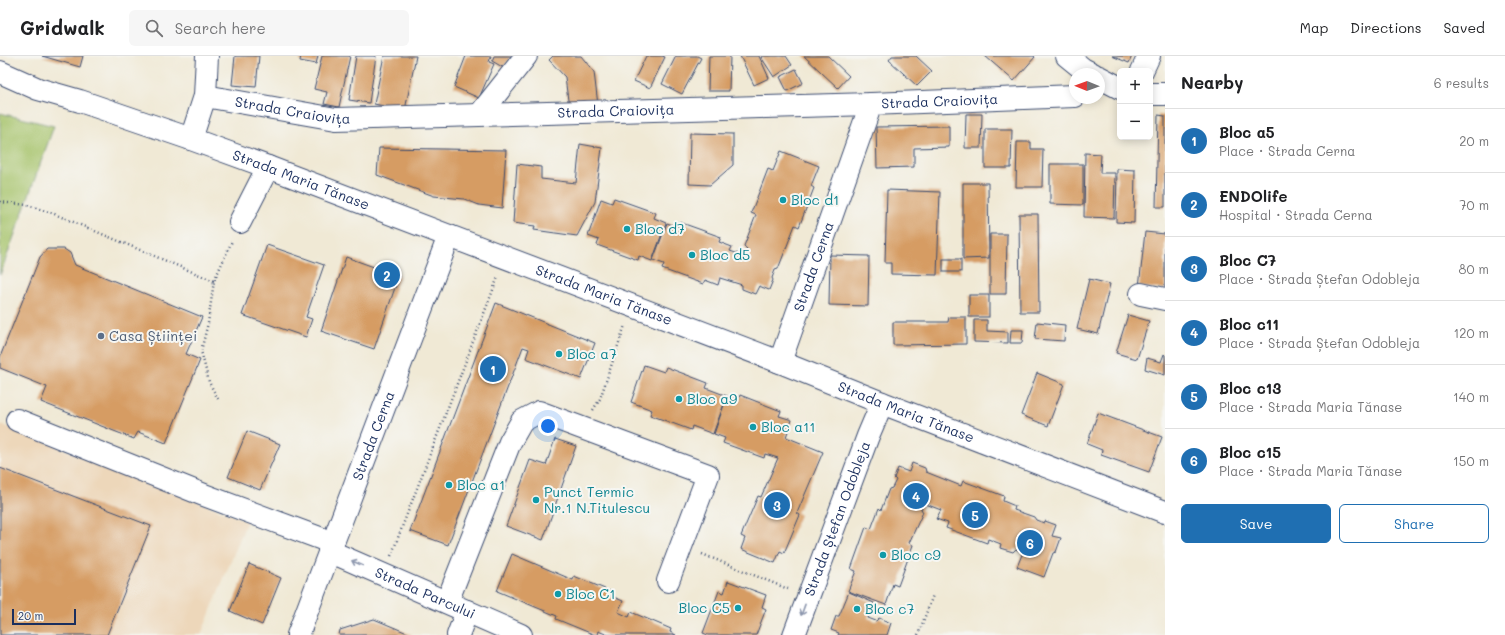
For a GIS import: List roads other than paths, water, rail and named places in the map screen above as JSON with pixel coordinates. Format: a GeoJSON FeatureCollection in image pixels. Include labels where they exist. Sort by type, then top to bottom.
{"type":"FeatureCollection","features":[{"type":"Feature","properties":{"kind":"street"},"geometry":{"type":"LineString","coordinates":[[191,139],[205,96],[207,56]]}},
{"type":"Feature","properties":{"kind":"street"},"geometry":{"type":"LineString","coordinates":[[480,114],[526,56]]}},
{"type":"Feature","properties":{"kind":"street"},"geometry":{"type":"LineString","coordinates":[[1067,56],[1082,68]]}},
{"type":"Feature","properties":{"kind":"street"},"geometry":{"type":"LineString","coordinates":[[1143,68],[1149,56]]}},
{"type":"Feature","properties":{"kind":"street"},"geometry":{"type":"LineString","coordinates":[[0,62],[38,89]]}},
{"type":"Feature","properties":{"kind":"street","name":"Strada Maria Tănase"},"geometry":{"type":"LineString","coordinates":[[0,72],[38,89],[80,101],[268,167],[780,362],[1165,512]]}},
{"type":"Feature","properties":{"kind":"street"},"geometry":{"type":"LineString","coordinates":[[1105,80],[1117,86]]}},
{"type":"Feature","properties":{"kind":"street","name":"Strada Maria Tănase"},"geometry":{"type":"LineString","coordinates":[[0,89],[38,89]]}},
{"type":"Feature","properties":{"kind":"street"},"geometry":{"type":"LineString","coordinates":[[1105,95],[1117,94]]}},
{"type":"Feature","properties":{"kind":"street"},"geometry":{"type":"LineString","coordinates":[[1153,94],[1165,94]]}},
{"type":"Feature","properties":{"kind":"street","name":"Strada Craiovița"},"geometry":{"type":"LineString","coordinates":[[205,96],[336,119],[871,104],[1069,96]]}},
{"type":"Feature","properties":{"kind":"street","name":"Strada Cerna"},"geometry":{"type":"LineString","coordinates":[[780,362],[871,104]]}},
{"type":"Feature","properties":{"kind":"street"},"geometry":{"type":"LineString","coordinates":[[240,222],[268,167]]}},
{"type":"Feature","properties":{"kind":"street","name":"Strada Cerna"},"geometry":{"type":"LineString","coordinates":[[298,635],[449,236]]}},
{"type":"Feature","properties":{"kind":"street"},"geometry":{"type":"LineString","coordinates":[[1141,294],[1165,299]]}},
{"type":"Feature","properties":{"kind":"street","name":"Strada Ștefan Odobleja"},"geometry":{"type":"LineString","coordinates":[[794,635],[868,436],[882,403]]}},
{"type":"Feature","properties":{"kind":"street"},"geometry":{"type":"LineString","coordinates":[[447,602],[510,442],[522,421],[539,412],[708,475],[668,581]]}},
{"type":"Feature","properties":{"kind":"street","name":"Strada Parcului"},"geometry":{"type":"LineString","coordinates":[[17,420],[331,547],[384,575],[521,635]]}},
{"type":"Feature","properties":{"kind":"street"},"geometry":{"type":"LineString","coordinates":[[458,635],[466,611]]}},
{"type":"Feature","properties":{"kind":"place","name":"Bloc d1"},"geometry":{"type":"Point","coordinates":[783,200]}},
{"type":"Feature","properties":{"kind":"place","name":"Bloc d7"},"geometry":{"type":"Point","coordinates":[627,229]}},
{"type":"Feature","properties":{"kind":"place","name":"Bloc d5"},"geometry":{"type":"Point","coordinates":[692,255]}},
{"type":"Feature","properties":{"kind":"place","name":"ENDOlife"},"geometry":{"type":"Point","coordinates":[387,275]}},
{"type":"Feature","properties":{"kind":"place","name":"Casa Științei"},"geometry":{"type":"Point","coordinates":[101,336]}},
{"type":"Feature","properties":{"kind":"place","name":"Bloc a7"},"geometry":{"type":"Point","coordinates":[559,354]}},
{"type":"Feature","properties":{"kind":"place","name":"Bloc a5"},"geometry":{"type":"Point","coordinates":[493,369]}},
{"type":"Feature","properties":{"kind":"place","name":"Bloc a9"},"geometry":{"type":"Point","coordinates":[679,399]}},
{"type":"Feature","properties":{"kind":"place","name":"Bloc a11"},"geometry":{"type":"Point","coordinates":[753,427]}},
{"type":"Feature","properties":{"kind":"place","name":"Bloc a1"},"geometry":{"type":"Point","coordinates":[449,485]}},
{"type":"Feature","properties":{"kind":"place","name":"Bloc c11"},"geometry":{"type":"Point","coordinates":[916,496]}},
{"type":"Feature","properties":{"kind":"place","name":"Punct Termic Nr.1 N.Titulescu"},"geometry":{"type":"Point","coordinates":[536,500]}},
{"type":"Feature","properties":{"kind":"place","name":"Bloc C7"},"geometry":{"type":"Point","coordinates":[777,505]}},
{"type":"Feature","properties":{"kind":"place","name":"Bloc c13"},"geometry":{"type":"Point","coordinates":[975,515]}},
{"type":"Feature","properties":{"kind":"place","name":"Bloc c15"},"geometry":{"type":"Point","coordinates":[1030,543]}},
{"type":"Feature","properties":{"kind":"place","name":"Bloc c9"},"geometry":{"type":"Point","coordinates":[883,555]}},
{"type":"Feature","properties":{"kind":"place","name":"Bloc C1"},"geometry":{"type":"Point","coordinates":[558,594]}},
{"type":"Feature","properties":{"kind":"place","name":"Bloc C5"},"geometry":{"type":"Point","coordinates":[738,608]}},
{"type":"Feature","properties":{"kind":"place","name":"Bloc c7"},"geometry":{"type":"Point","coordinates":[857,609]}}]}
